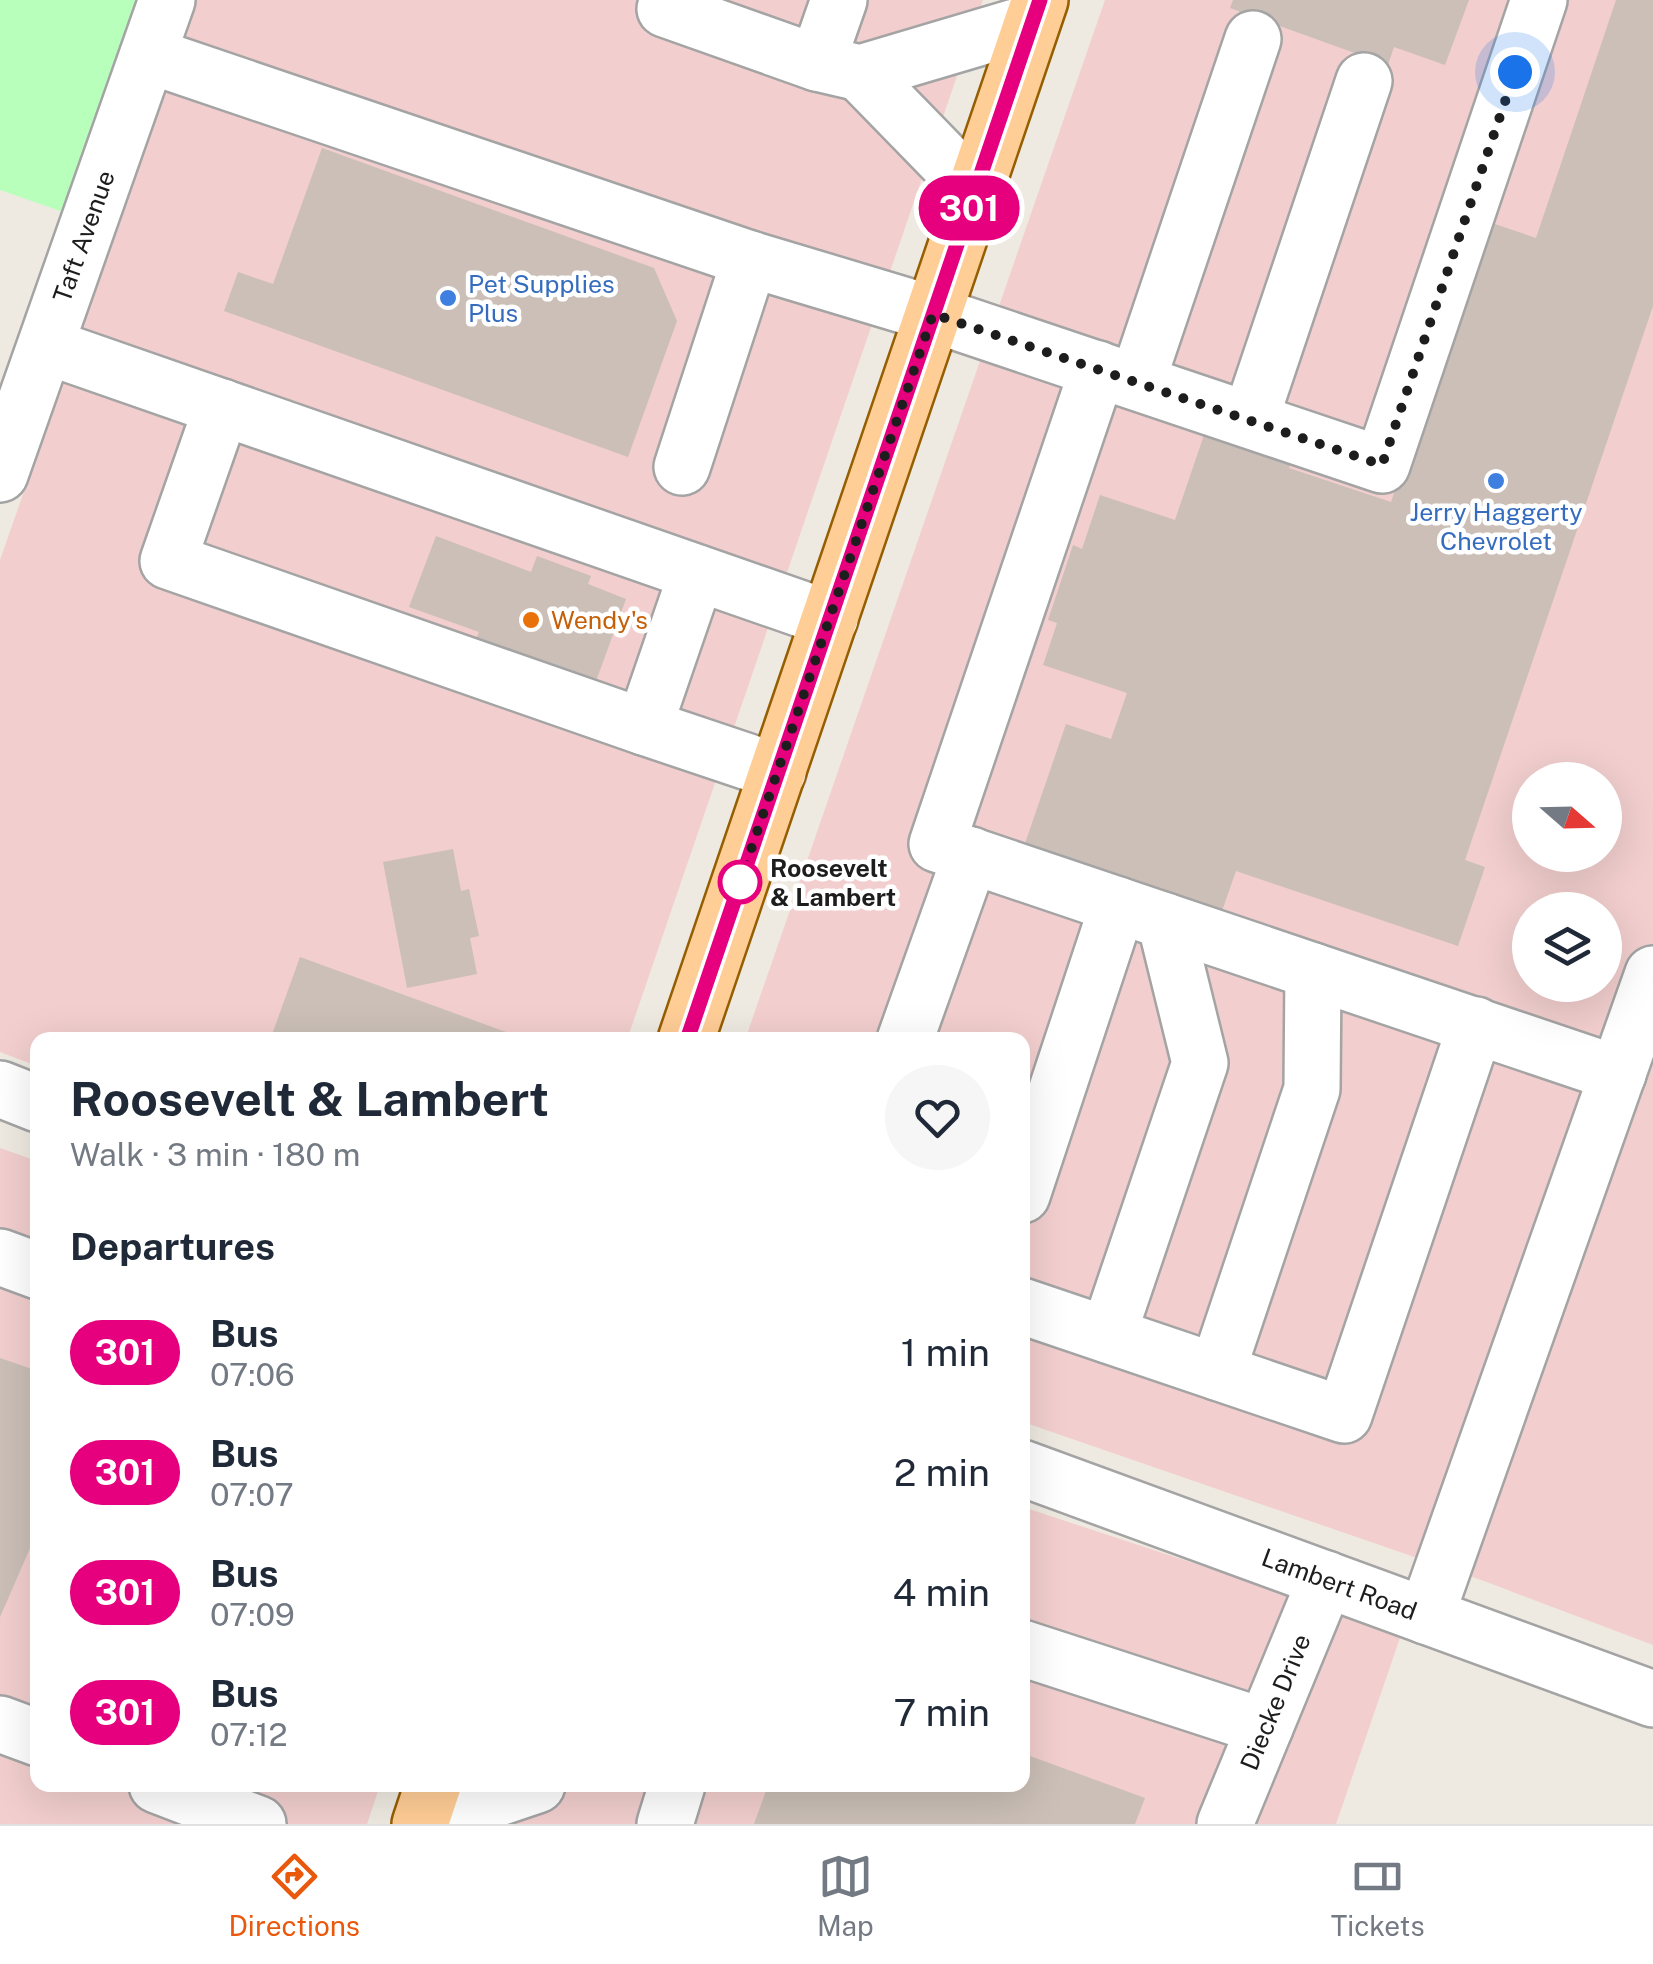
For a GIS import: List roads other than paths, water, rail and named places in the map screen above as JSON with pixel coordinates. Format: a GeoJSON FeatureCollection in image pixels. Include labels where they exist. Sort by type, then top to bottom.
{"type":"FeatureCollection","features":[{"type":"Feature","properties":{"kind":"main road"},"geometry":{"type":"LineString","coordinates":[[689,1032],[1036,11]]}},
{"type":"Feature","properties":{"kind":"main road"},"geometry":{"type":"LineString","coordinates":[[420,1824],[431,1792]]}},
{"type":"Feature","properties":{"kind":"street","name":"Taft Avenue"},"geometry":{"type":"LineString","coordinates":[[2,462],[167,0]]}},
{"type":"Feature","properties":{"kind":"street"},"geometry":{"type":"LineString","coordinates":[[668,0],[665,9],[839,68],[975,191]]}},
{"type":"Feature","properties":{"kind":"street"},"geometry":{"type":"LineString","coordinates":[[839,68],[840,0]]}},
{"type":"Feature","properties":{"kind":"street"},"geometry":{"type":"LineString","coordinates":[[148,54],[750,259],[933,314],[1382,465],[1539,0]]}},
{"type":"Feature","properties":{"kind":"street"},"geometry":{"type":"LineString","coordinates":[[839,68],[1036,11]]}},
{"type":"Feature","properties":{"kind":"street"},"geometry":{"type":"LineString","coordinates":[[1252,40],[1117,376],[937,844],[1618,1074]]}},
{"type":"Feature","properties":{"kind":"street"},"geometry":{"type":"LineString","coordinates":[[1250,420],[1364,81]]}},
{"type":"Feature","properties":{"kind":"street"},"geometry":{"type":"LineString","coordinates":[[682,467],[750,259]]}},
{"type":"Feature","properties":{"kind":"street"},"geometry":{"type":"LineString","coordinates":[[46,346],[830,620]]}},
{"type":"Feature","properties":{"kind":"street"},"geometry":{"type":"LineString","coordinates":[[222,407],[168,561],[778,772]]}},
{"type":"Feature","properties":{"kind":"street"},"geometry":{"type":"LineString","coordinates":[[644,726],[697,573]]}},
{"type":"Feature","properties":{"kind":"street"},"geometry":{"type":"LineString","coordinates":[[908,1032],[972,855]]}},
{"type":"Feature","properties":{"kind":"street"},"geometry":{"type":"LineString","coordinates":[[1030,1176],[1142,913]]}},
{"type":"Feature","properties":{"kind":"street"},"geometry":{"type":"LineString","coordinates":[[1108,1335],[1200,1063],[1142,913]]}},
{"type":"Feature","properties":{"kind":"street"},"geometry":{"type":"LineString","coordinates":[[1217,1372],[1312,1089],[1314,971]]}},
{"type":"Feature","properties":{"kind":"street"},"geometry":{"type":"LineString","coordinates":[[1426,1616],[1653,974]]}},
{"type":"Feature","properties":{"kind":"street"},"geometry":{"type":"LineString","coordinates":[[1030,1309],[1344,1415],[1476,1026]]}},
{"type":"Feature","properties":{"kind":"street"},"geometry":{"type":"LineString","coordinates":[[0,1090],[30,1101]]}},
{"type":"Feature","properties":{"kind":"street"},"geometry":{"type":"LineString","coordinates":[[0,1257],[30,1268]]}},
{"type":"Feature","properties":{"kind":"street","name":"Lambert Road"},"geometry":{"type":"LineString","coordinates":[[1030,1471],[1653,1700]]}},
{"type":"Feature","properties":{"kind":"street","name":"Diecke Drive"},"geometry":{"type":"LineString","coordinates":[[1226,1824],[1326,1579]]}},
{"type":"Feature","properties":{"kind":"street"},"geometry":{"type":"LineString","coordinates":[[1030,1651],[1265,1727]]}},
{"type":"Feature","properties":{"kind":"street"},"geometry":{"type":"LineString","coordinates":[[0,1724],[30,1735]]}},
{"type":"Feature","properties":{"kind":"street"},"geometry":{"type":"LineString","coordinates":[[185,1792],[252,1809]]}},
{"type":"Feature","properties":{"kind":"street"},"geometry":{"type":"LineString","coordinates":[[420,1824],[516,1792]]}},
{"type":"Feature","properties":{"kind":"street"},"geometry":{"type":"LineString","coordinates":[[665,1824],[675,1792]]}},
{"type":"Feature","properties":{"kind":"place","name":"Pet Supplies Plus"},"geometry":{"type":"Point","coordinates":[448,298]}},
{"type":"Feature","properties":{"kind":"place","name":"Jerry Haggerty Chevrolet"},"geometry":{"type":"Point","coordinates":[1496,481]}},
{"type":"Feature","properties":{"kind":"place","name":"Wendy's"},"geometry":{"type":"Point","coordinates":[531,620]}},
{"type":"Feature","properties":{"kind":"place","name":"Roosevelt & Lambert"},"geometry":{"type":"Point","coordinates":[740,882]}}]}
